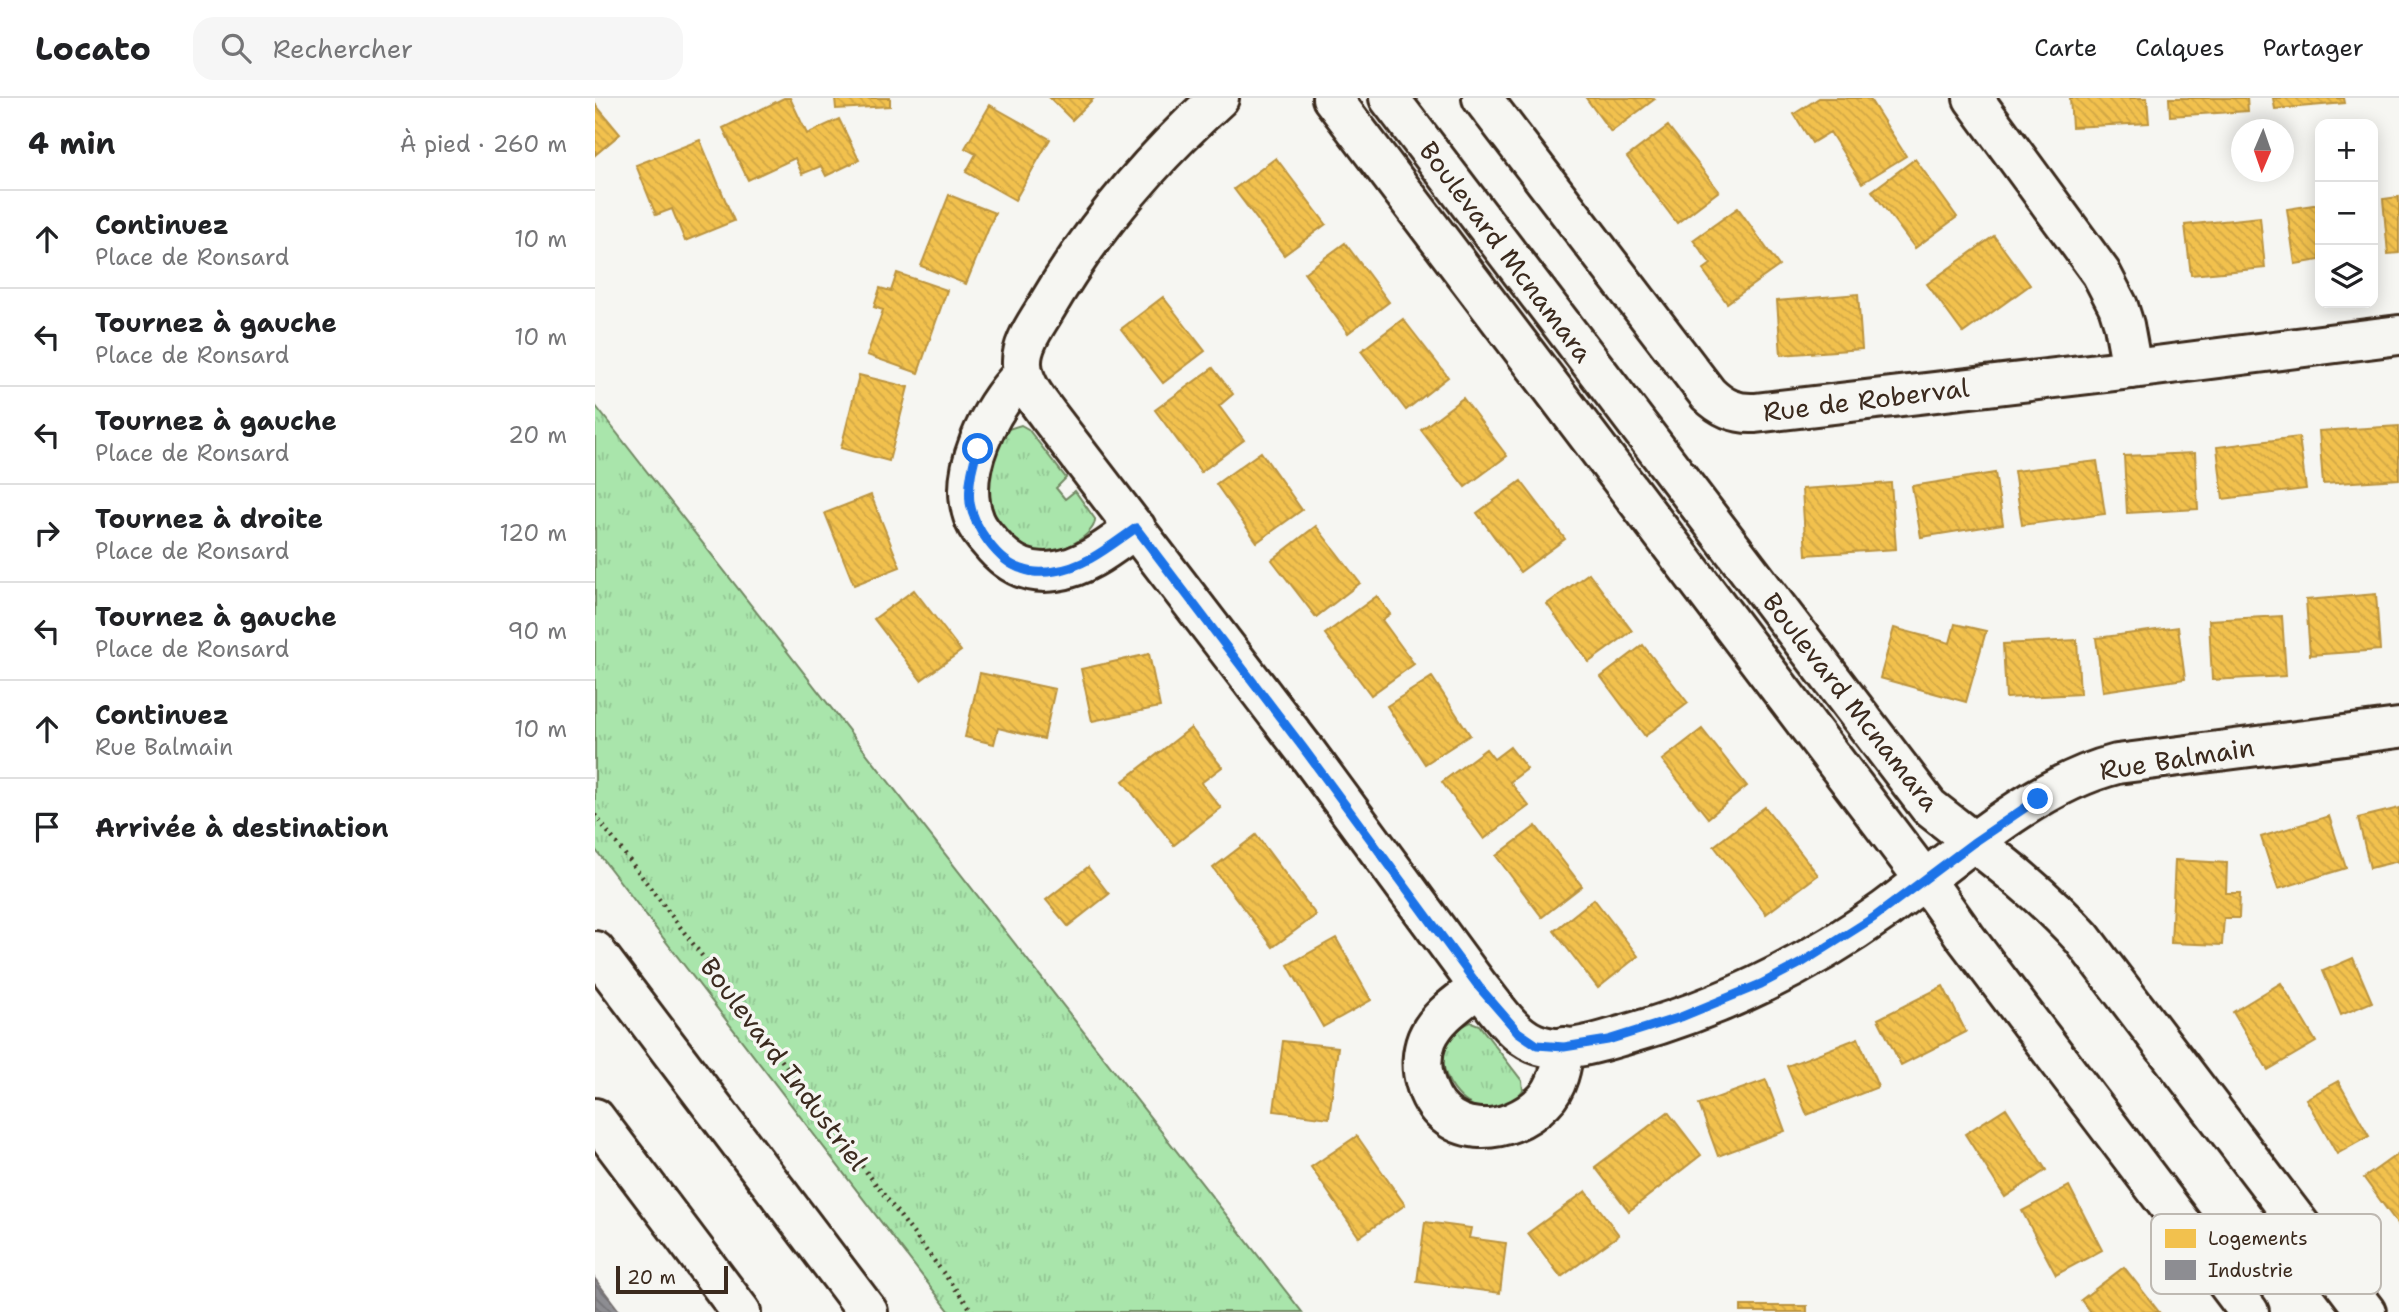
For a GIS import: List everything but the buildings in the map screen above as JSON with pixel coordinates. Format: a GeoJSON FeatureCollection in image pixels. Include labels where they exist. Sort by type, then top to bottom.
{"type":"FeatureCollection","features":[{"type":"Feature","properties":{"kind":"street"},"geometry":{"type":"LineString","coordinates":[[1136,528],[1072,567],[1045,572],[1021,569],[1012,565],[983,534],[976,522],[970,504],[972,467],[982,436],[994,413],[1023,374],[1022,357],[1031,333],[1089,240],[1109,212],[1147,169],[1219,98]]}},
{"type":"Feature","properties":{"kind":"street","name":"Boulevard Mcnamara"},"geometry":{"type":"LineString","coordinates":[[1332,98],[2175,1214]]}},
{"type":"Feature","properties":{"kind":"street","name":"Boulevard Mcnamara"},"geometry":{"type":"LineString","coordinates":[[1389,98],[1929,807],[2033,888],[2082,938],[2292,1214]]}},
{"type":"Feature","properties":{"kind":"street","name":"Rue de Roberval"},"geometry":{"type":"LineString","coordinates":[[1482,98],[1709,394],[1734,411],[1755,413],[2399,335]]}},
{"type":"Feature","properties":{"kind":"street"},"geometry":{"type":"LineString","coordinates":[[1973,98],[2101,273],[2124,325],[2132,369]]}},
{"type":"Feature","properties":{"kind":"street","name":"Rue Balmain"},"geometry":{"type":"LineString","coordinates":[[1023,374],[1042,407],[1304,749],[1479,987],[1505,1019],[1537,1045],[1586,1045],[1641,1030],[1718,1003],[1761,984],[1847,935],[1973,843],[2061,785],[2094,770],[2117,764],[2399,728]]}},
{"type":"Feature","properties":{"kind":"street"},"geometry":{"type":"LineString","coordinates":[[595,951],[868,1312]]}},
{"type":"Feature","properties":{"kind":"street"},"geometry":{"type":"LineString","coordinates":[[1479,987],[1440,1020],[1427,1040],[1424,1051],[1423,1074],[1426,1086],[1430,1097],[1445,1114],[1466,1126],[1478,1129],[1501,1128],[1522,1119],[1545,1101],[1554,1088],[1564,1047]]}},
{"type":"Feature","properties":{"kind":"street"},"geometry":{"type":"LineString","coordinates":[[595,1118],[741,1312]]}},
{"type":"Feature","properties":{"kind":"street","name":"Boulevard Mcnamara"},"geometry":{"type":"LineString","coordinates":[[2235,1294],[2249,1312]]}},
{"type":"Feature","properties":{"kind":"street","name":"Boulevard Mcnamara"},"geometry":{"type":"LineString","coordinates":[[2352,1294],[2366,1312]]}},
{"type":"Feature","properties":{"kind":"path","name":"Boulevard Industriel"},"geometry":{"type":"LineString","coordinates":[[595,816],[973,1312]]}},
{"type":"Feature","properties":{"kind":"green space"},"geometry":{"type":"Polygon","coordinates":[[[595,405],[1302,1312],[950,1312],[595,849],[595,405]]]}},
{"type":"Feature","properties":{"kind":"green space"},"geometry":{"type":"Polygon","coordinates":[[[1021,425],[1028,429],[1066,478],[1056,488],[1065,499],[1075,491],[1095,519],[1093,526],[1079,540],[1047,554],[1029,553],[1012,539],[992,514],[988,500],[989,473],[998,445],[1005,430],[1021,425]]]}},
{"type":"Feature","properties":{"kind":"green space"},"geometry":{"type":"Polygon","coordinates":[[[1471,1022],[1479,1025],[1522,1081],[1523,1090],[1504,1106],[1485,1109],[1468,1103],[1454,1089],[1445,1072],[1444,1053],[1452,1035],[1471,1022]]]}},
{"type":"Feature","properties":{"kind":"route"},"geometry":{"type":"LineString","coordinates":[[978,449],[972,467],[970,504],[983,534],[1012,565],[1033,572],[1072,567],[1102,552],[1136,528],[1304,749],[1479,987],[1505,1019],[1537,1045],[1553,1048],[1608,1040],[1681,1017],[1761,984],[1803,962],[1873,918],[1973,843],[2038,799]]}}]}
